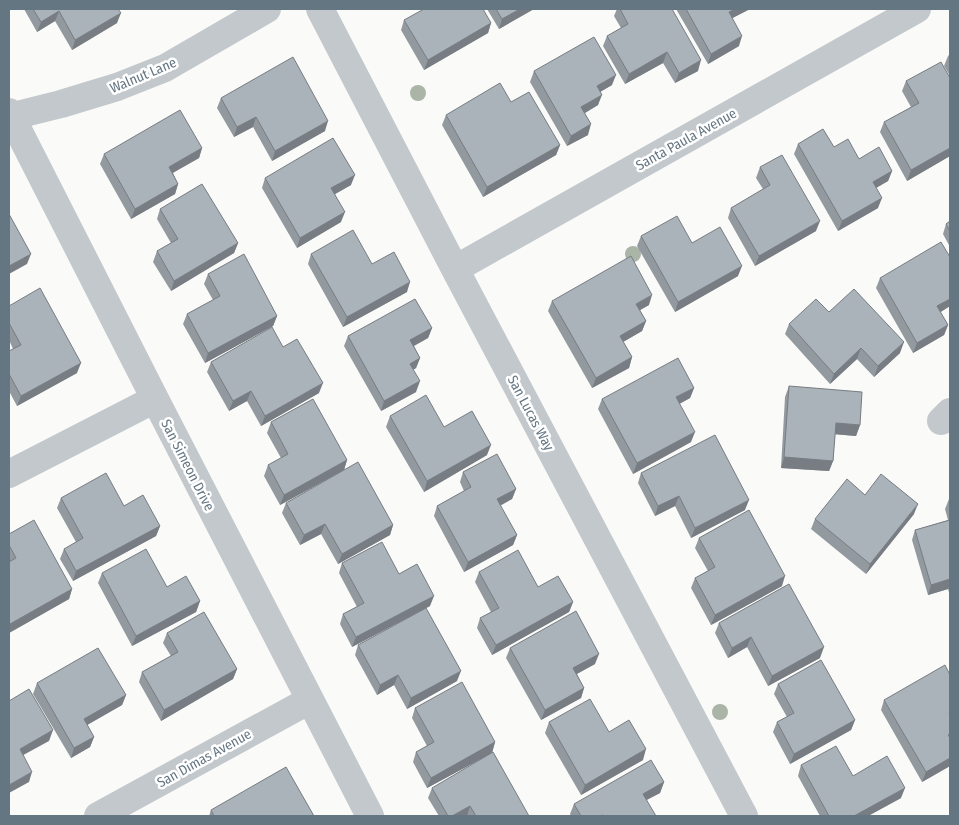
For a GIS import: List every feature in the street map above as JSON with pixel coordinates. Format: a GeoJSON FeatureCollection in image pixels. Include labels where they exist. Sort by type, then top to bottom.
{"type":"FeatureCollection","features":[{"type":"Feature","properties":{"kind":"street","name":"Walnut Lane"},"geometry":{"type":"LineString","coordinates":[[9,115],[62,104],[117,87],[165,68],[267,9]]}},
{"type":"Feature","properties":{"kind":"street","name":"San Lucas Way"},"geometry":{"type":"LineString","coordinates":[[320,9],[744,816]]}},
{"type":"Feature","properties":{"kind":"street","name":"Santa Paula Avenue"},"geometry":{"type":"LineString","coordinates":[[455,269],[917,9]]}},
{"type":"Feature","properties":{"kind":"street","name":"San Simeon Drive"},"geometry":{"type":"LineString","coordinates":[[9,115],[370,816]]}},
{"type":"Feature","properties":{"kind":"street"},"geometry":{"type":"LineString","coordinates":[[9,474],[154,399]]}},
{"type":"Feature","properties":{"kind":"street","name":"San Dimas Avenue"},"geometry":{"type":"LineString","coordinates":[[98,816],[310,700]]}},
{"type":"Feature","properties":{"kind":"building"},"geometry":{"type":"Polygon","coordinates":[[[33,9],[118,9],[121,13],[75,40],[59,11],[41,22],[33,9]]]}},
{"type":"Feature","properties":{"kind":"building"},"geometry":{"type":"Polygon","coordinates":[[[424,9],[483,9],[491,23],[428,60],[404,20],[424,9]]]}},
{"type":"Feature","properties":{"kind":"building"},"geometry":{"type":"Polygon","coordinates":[[[496,9],[520,9],[502,19],[496,9]]]}},
{"type":"Feature","properties":{"kind":"building"},"geometry":{"type":"Polygon","coordinates":[[[620,9],[672,9],[701,60],[679,73],[667,52],[629,74],[607,36],[628,24],[620,9]]]}},
{"type":"Feature","properties":{"kind":"building"},"geometry":{"type":"Polygon","coordinates":[[[686,9],[735,9],[729,12],[742,36],[711,54],[686,9]]]}},
{"type":"Feature","properties":{"kind":"building"},"geometry":{"type":"Polygon","coordinates":[[[594,37],[616,75],[597,86],[602,95],[581,107],[591,124],[571,136],[534,71],[594,37]]]}},
{"type":"Feature","properties":{"kind":"building"},"geometry":{"type":"Polygon","coordinates":[[[293,57],[328,121],[275,151],[256,117],[237,127],[221,98],[293,57]]]}},
{"type":"Feature","properties":{"kind":"building"},"geometry":{"type":"Polygon","coordinates":[[[941,62],[950,78],[950,148],[911,170],[884,122],[919,103],[906,81],[941,62]]]}},
{"type":"Feature","properties":{"kind":"building"},"geometry":{"type":"Polygon","coordinates":[[[500,83],[511,102],[529,92],[560,145],[487,187],[446,115],[500,83]]]}},
{"type":"Feature","properties":{"kind":"building"},"geometry":{"type":"Polygon","coordinates":[[[180,110],[202,148],[169,167],[178,184],[135,209],[104,154],[180,110]]]}},
{"type":"Feature","properties":{"kind":"building"},"geometry":{"type":"Polygon","coordinates":[[[823,129],[834,147],[848,139],[859,159],[879,147],[892,171],[873,182],[882,198],[842,221],[798,144],[823,129]]]}},
{"type":"Feature","properties":{"kind":"building"},"geometry":{"type":"Polygon","coordinates":[[[333,138],[355,175],[331,188],[345,212],[300,238],[265,178],[333,138]]]}},
{"type":"Feature","properties":{"kind":"building"},"geometry":{"type":"Polygon","coordinates":[[[782,155],[820,221],[759,256],[731,208],[770,185],[760,167],[782,155]]]}},
{"type":"Feature","properties":{"kind":"building"},"geometry":{"type":"Polygon","coordinates":[[[202,184],[238,243],[174,281],[157,251],[178,239],[160,209],[202,184]]]}},
{"type":"Feature","properties":{"kind":"building"},"geometry":{"type":"Polygon","coordinates":[[[9,214],[31,254],[9,266],[9,214]]]}},
{"type":"Feature","properties":{"kind":"building"},"geometry":{"type":"Polygon","coordinates":[[[677,216],[692,243],[720,227],[742,266],[678,302],[641,236],[677,216]]]}},
{"type":"Feature","properties":{"kind":"building"},"geometry":{"type":"Polygon","coordinates":[[[950,221],[950,231],[946,224],[950,221]]]}},
{"type":"Feature","properties":{"kind":"building"},"geometry":{"type":"Polygon","coordinates":[[[353,230],[372,264],[394,252],[410,282],[347,317],[311,254],[353,230]]]}},
{"type":"Feature","properties":{"kind":"building"},"geometry":{"type":"Polygon","coordinates":[[[941,242],[950,257],[950,299],[937,306],[948,325],[917,343],[880,278],[941,242]]]}},
{"type":"Feature","properties":{"kind":"building"},"geometry":{"type":"Polygon","coordinates":[[[244,254],[277,316],[208,353],[187,314],[220,296],[208,274],[244,254]]]}},
{"type":"Feature","properties":{"kind":"building"},"geometry":{"type":"Polygon","coordinates":[[[631,256],[652,295],[636,304],[646,321],[620,336],[632,357],[596,378],[552,301],[631,256]]]}},
{"type":"Feature","properties":{"kind":"building"},"geometry":{"type":"Polygon","coordinates":[[[40,288],[81,363],[21,396],[9,374],[9,351],[21,345],[9,323],[9,306],[40,288]]]}},
{"type":"Feature","properties":{"kind":"building"},"geometry":{"type":"Polygon","coordinates":[[[854,289],[904,342],[878,366],[861,348],[834,374],[789,324],[816,299],[829,312],[854,289]]]}},
{"type":"Feature","properties":{"kind":"building"},"geometry":{"type":"Polygon","coordinates":[[[415,299],[432,328],[410,340],[420,358],[410,364],[420,381],[384,401],[348,336],[415,299]]]}},
{"type":"Feature","properties":{"kind":"building"},"geometry":{"type":"Polygon","coordinates":[[[272,327],[283,347],[297,339],[323,383],[265,416],[251,391],[233,401],[211,362],[272,327]]]}},
{"type":"Feature","properties":{"kind":"building"},"geometry":{"type":"Polygon","coordinates":[[[678,358],[694,388],[676,397],[695,432],[637,463],[602,399],[678,358]]]}},
{"type":"Feature","properties":{"kind":"building"},"geometry":{"type":"Polygon","coordinates":[[[789,386],[862,392],[860,425],[836,423],[833,461],[784,457],[789,386]]]}},
{"type":"Feature","properties":{"kind":"building"},"geometry":{"type":"Polygon","coordinates":[[[426,395],[444,427],[472,411],[491,445],[427,481],[390,416],[426,395]]]}},
{"type":"Feature","properties":{"kind":"building"},"geometry":{"type":"Polygon","coordinates":[[[313,399],[347,460],[284,495],[268,465],[288,454],[271,422],[313,399]]]}},
{"type":"Feature","properties":{"kind":"building"},"geometry":{"type":"Polygon","coordinates":[[[715,435],[749,500],[695,528],[679,496],[658,506],[641,473],[715,435]]]}},
{"type":"Feature","properties":{"kind":"building"},"geometry":{"type":"Polygon","coordinates":[[[497,454],[516,489],[497,499],[517,535],[468,562],[437,506],[471,487],[463,472],[497,454]]]}},
{"type":"Feature","properties":{"kind":"building"},"geometry":{"type":"Polygon","coordinates":[[[358,462],[393,525],[342,554],[325,524],[304,535],[286,503],[358,462]]]}},
{"type":"Feature","properties":{"kind":"building"},"geometry":{"type":"Polygon","coordinates":[[[106,473],[124,506],[143,495],[160,526],[76,571],[64,549],[83,538],[61,498],[106,473]]]}},
{"type":"Feature","properties":{"kind":"building"},"geometry":{"type":"Polygon","coordinates":[[[881,474],[918,504],[870,564],[815,519],[847,479],[865,495],[881,474]]]}},
{"type":"Feature","properties":{"kind":"building"},"geometry":{"type":"Polygon","coordinates":[[[749,510],[785,576],[715,615],[695,578],[715,567],[699,538],[749,510]]]}},
{"type":"Feature","properties":{"kind":"building"},"geometry":{"type":"Polygon","coordinates":[[[34,520],[72,589],[10,624],[9,562],[16,558],[9,545],[9,534],[34,520]]]}},
{"type":"Feature","properties":{"kind":"building"},"geometry":{"type":"Polygon","coordinates":[[[950,520],[950,579],[931,585],[915,530],[950,520]]]}},
{"type":"Feature","properties":{"kind":"building"},"geometry":{"type":"Polygon","coordinates":[[[382,542],[399,574],[417,564],[434,596],[356,637],[343,614],[364,603],[342,563],[382,542]]]}},
{"type":"Feature","properties":{"kind":"building"},"geometry":{"type":"Polygon","coordinates":[[[146,549],[167,587],[186,576],[200,601],[136,636],[102,573],[146,549]]]}},
{"type":"Feature","properties":{"kind":"building"},"geometry":{"type":"Polygon","coordinates":[[[518,550],[538,587],[558,576],[573,602],[496,645],[480,618],[499,608],[479,572],[518,550]]]}},
{"type":"Feature","properties":{"kind":"building"},"geometry":{"type":"Polygon","coordinates":[[[789,584],[824,647],[772,676],[751,637],[732,648],[719,623],[789,584]]]}},
{"type":"Feature","properties":{"kind":"building"},"geometry":{"type":"Polygon","coordinates":[[[426,608],[461,671],[411,698],[398,675],[380,685],[358,645],[426,608]]]}},
{"type":"Feature","properties":{"kind":"building"},"geometry":{"type":"Polygon","coordinates":[[[576,611],[599,654],[573,668],[584,688],[545,710],[510,648],[576,611]]]}},
{"type":"Feature","properties":{"kind":"building"},"geometry":{"type":"Polygon","coordinates":[[[204,612],[237,669],[164,710],[142,672],[178,652],[167,633],[204,612]]]}},
{"type":"Feature","properties":{"kind":"building"},"geometry":{"type":"Polygon","coordinates":[[[98,648],[126,695],[84,719],[94,737],[74,748],[37,683],[98,648]]]}},
{"type":"Feature","properties":{"kind":"building"},"geometry":{"type":"Polygon","coordinates":[[[821,660],[855,720],[794,754],[777,722],[794,713],[778,684],[821,660]]]}},
{"type":"Feature","properties":{"kind":"building"},"geometry":{"type":"Polygon","coordinates":[[[945,665],[950,675],[950,734],[948,735],[950,738],[950,758],[926,772],[884,700],[945,665]]]}},
{"type":"Feature","properties":{"kind":"building"},"geometry":{"type":"Polygon","coordinates":[[[462,682],[495,742],[431,778],[416,752],[434,742],[415,708],[462,682]]]}},
{"type":"Feature","properties":{"kind":"building"},"geometry":{"type":"Polygon","coordinates":[[[29,689],[53,730],[20,749],[32,772],[9,785],[9,701],[29,689]]]}},
{"type":"Feature","properties":{"kind":"building"},"geometry":{"type":"Polygon","coordinates":[[[590,699],[609,732],[629,720],[646,749],[585,785],[549,722],[590,699]]]}},
{"type":"Feature","properties":{"kind":"building"},"geometry":{"type":"Polygon","coordinates":[[[836,746],[853,776],[887,756],[905,788],[854,816],[829,816],[801,765],[836,746]]]}},
{"type":"Feature","properties":{"kind":"building"},"geometry":{"type":"Polygon","coordinates":[[[493,752],[529,816],[476,816],[470,806],[452,816],[448,816],[432,788],[493,752]]]}},
{"type":"Feature","properties":{"kind":"building"},"geometry":{"type":"Polygon","coordinates":[[[651,760],[664,782],[643,794],[656,816],[581,816],[574,804],[651,760]]]}},
{"type":"Feature","properties":{"kind":"building"},"geometry":{"type":"Polygon","coordinates":[[[286,767],[314,816],[214,816],[211,810],[286,767]]]}}]}
